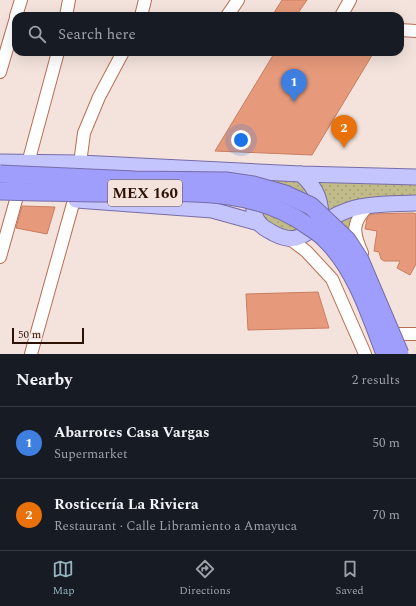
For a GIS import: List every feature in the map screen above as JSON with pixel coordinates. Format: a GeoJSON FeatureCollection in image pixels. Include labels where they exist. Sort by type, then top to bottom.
{"type":"FeatureCollection","features":[{"type":"Feature","properties":{"kind":"highway","name":"MEX 160"},"geometry":{"type":"LineString","coordinates":[[0,174],[135,180],[226,180],[253,185],[285,194],[311,206],[347,240],[360,260],[400,354]]}},
{"type":"Feature","properties":{"kind":"highway","name":"MEX 160"},"geometry":{"type":"LineString","coordinates":[[0,191],[207,193],[242,197],[267,204],[288,213],[325,239],[340,257],[366,306],[385,354]]}},
{"type":"Feature","properties":{"kind":"main road","name":"MEX 160"},"geometry":{"type":"LineString","coordinates":[[0,162],[80,162],[301,174],[416,177]]}},
{"type":"Feature","properties":{"kind":"main road"},"geometry":{"type":"LineString","coordinates":[[259,223],[254,214],[253,205],[256,196],[266,182],[282,173]]}},
{"type":"Feature","properties":{"kind":"main road"},"geometry":{"type":"LineString","coordinates":[[301,174],[312,184],[319,196],[322,215],[320,225]]}},
{"type":"Feature","properties":{"kind":"main road","name":"MEX 160"},"geometry":{"type":"LineString","coordinates":[[0,199],[74,200],[212,210],[259,223],[265,229],[290,239]]}},
{"type":"Feature","properties":{"kind":"main road"},"geometry":{"type":"LineString","coordinates":[[290,239],[307,235],[320,225],[344,211],[369,205],[416,203]]}},
{"type":"Feature","properties":{"kind":"street"},"geometry":{"type":"LineString","coordinates":[[17,12],[21,0]]}},
{"type":"Feature","properties":{"kind":"street"},"geometry":{"type":"LineString","coordinates":[[67,12],[70,0]]}},
{"type":"Feature","properties":{"kind":"street"},"geometry":{"type":"LineString","coordinates":[[142,12],[145,0]]}},
{"type":"Feature","properties":{"kind":"street"},"geometry":{"type":"LineString","coordinates":[[230,12],[238,0]]}},
{"type":"Feature","properties":{"kind":"street"},"geometry":{"type":"LineString","coordinates":[[343,12],[350,0]]}},
{"type":"Feature","properties":{"kind":"street"},"geometry":{"type":"LineString","coordinates":[[404,30],[416,31]]}},
{"type":"Feature","properties":{"kind":"street"},"geometry":{"type":"LineString","coordinates":[[0,72],[12,31]]}},
{"type":"Feature","properties":{"kind":"street"},"geometry":{"type":"LineString","coordinates":[[28,163],[57,56]]}},
{"type":"Feature","properties":{"kind":"street"},"geometry":{"type":"LineString","coordinates":[[80,162],[84,132],[99,97],[121,56]]}},
{"type":"Feature","properties":{"kind":"street"},"geometry":{"type":"LineString","coordinates":[[0,257],[16,200]]}},
{"type":"Feature","properties":{"kind":"street"},"geometry":{"type":"LineString","coordinates":[[31,354],[74,200]]}},
{"type":"Feature","properties":{"kind":"street"},"geometry":{"type":"LineString","coordinates":[[369,205],[359,216],[355,226],[355,238],[407,354]]}},
{"type":"Feature","properties":{"kind":"street"},"geometry":{"type":"LineString","coordinates":[[290,239],[306,251],[332,279],[365,354]]}},
{"type":"Feature","properties":{"kind":"street"},"geometry":{"type":"LineString","coordinates":[[399,334],[416,334]]}},
{"type":"Feature","properties":{"kind":"shaded area"},"geometry":{"type":"Polygon","coordinates":[[[274,177],[416,177],[416,203],[381,204],[359,215],[360,260],[307,235],[265,229],[256,196],[267,182],[274,177]]]}},
{"type":"Feature","properties":{"kind":"building"},"geometry":{"type":"Polygon","coordinates":[[[282,0],[307,0],[299,12],[274,12],[282,0]]]}},
{"type":"Feature","properties":{"kind":"building"},"geometry":{"type":"Polygon","coordinates":[[[273,56],[372,56],[312,155],[215,151],[273,56]]]}},
{"type":"Feature","properties":{"kind":"building"},"geometry":{"type":"Polygon","coordinates":[[[22,206],[55,207],[47,234],[16,228],[22,206]]]}},
{"type":"Feature","properties":{"kind":"building"},"geometry":{"type":"Polygon","coordinates":[[[371,214],[416,214],[416,264],[410,275],[397,268],[400,261],[384,261],[381,259],[379,252],[374,251],[377,231],[365,229],[367,219],[371,214]]]}},
{"type":"Feature","properties":{"kind":"building"},"geometry":{"type":"Polygon","coordinates":[[[318,292],[329,328],[248,330],[246,294],[318,292]]]}},
{"type":"Feature","properties":{"kind":"place","name":"Abarrotes Casa Vargas"},"geometry":{"type":"Point","coordinates":[294,102]}},
{"type":"Feature","properties":{"kind":"place","name":"Rosticería La Riviera"},"geometry":{"type":"Point","coordinates":[344,148]}}]}
